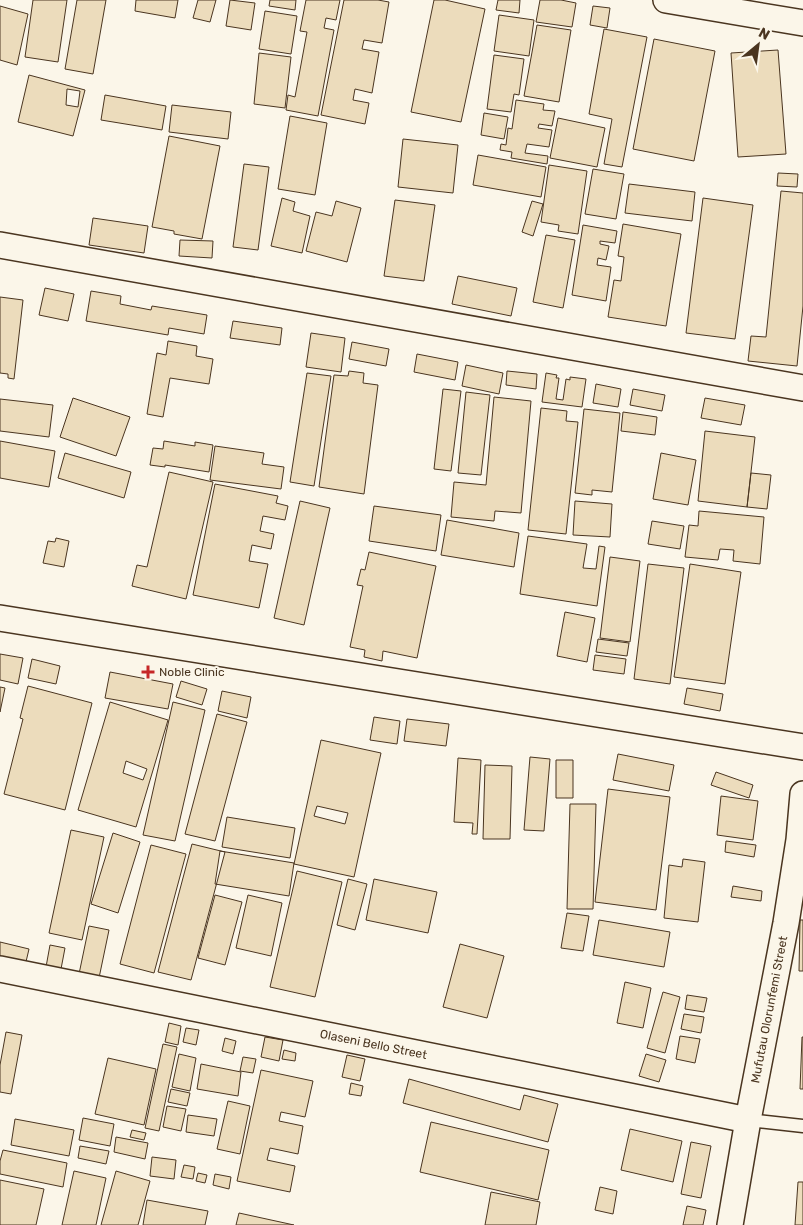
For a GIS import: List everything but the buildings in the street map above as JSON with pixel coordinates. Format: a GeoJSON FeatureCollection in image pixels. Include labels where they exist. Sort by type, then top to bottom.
{"type":"FeatureCollection","features":[{"type":"Feature","properties":{"kind":"street"},"geometry":{"type":"LineString","coordinates":[[666,0],[803,23]]}},
{"type":"Feature","properties":{"kind":"street"},"geometry":{"type":"LineString","coordinates":[[0,245],[803,388]]}},
{"type":"Feature","properties":{"kind":"street"},"geometry":{"type":"LineString","coordinates":[[0,618],[803,746]]}},
{"type":"Feature","properties":{"kind":"street","name":"Mufutau Olorunfemi Street"},"geometry":{"type":"LineString","coordinates":[[730,1225],[786,923],[799,840],[803,794]]}},
{"type":"Feature","properties":{"kind":"street","name":"Olaseni Bello Street"},"geometry":{"type":"LineString","coordinates":[[0,969],[748,1120]]}},
{"type":"Feature","properties":{"kind":"lane"},"geometry":{"type":"LineString","coordinates":[[748,1120],[803,1126]]}},
{"type":"Feature","properties":{"kind":"place","name":"Noble Clinic"},"geometry":{"type":"Point","coordinates":[148,672]}}]}
